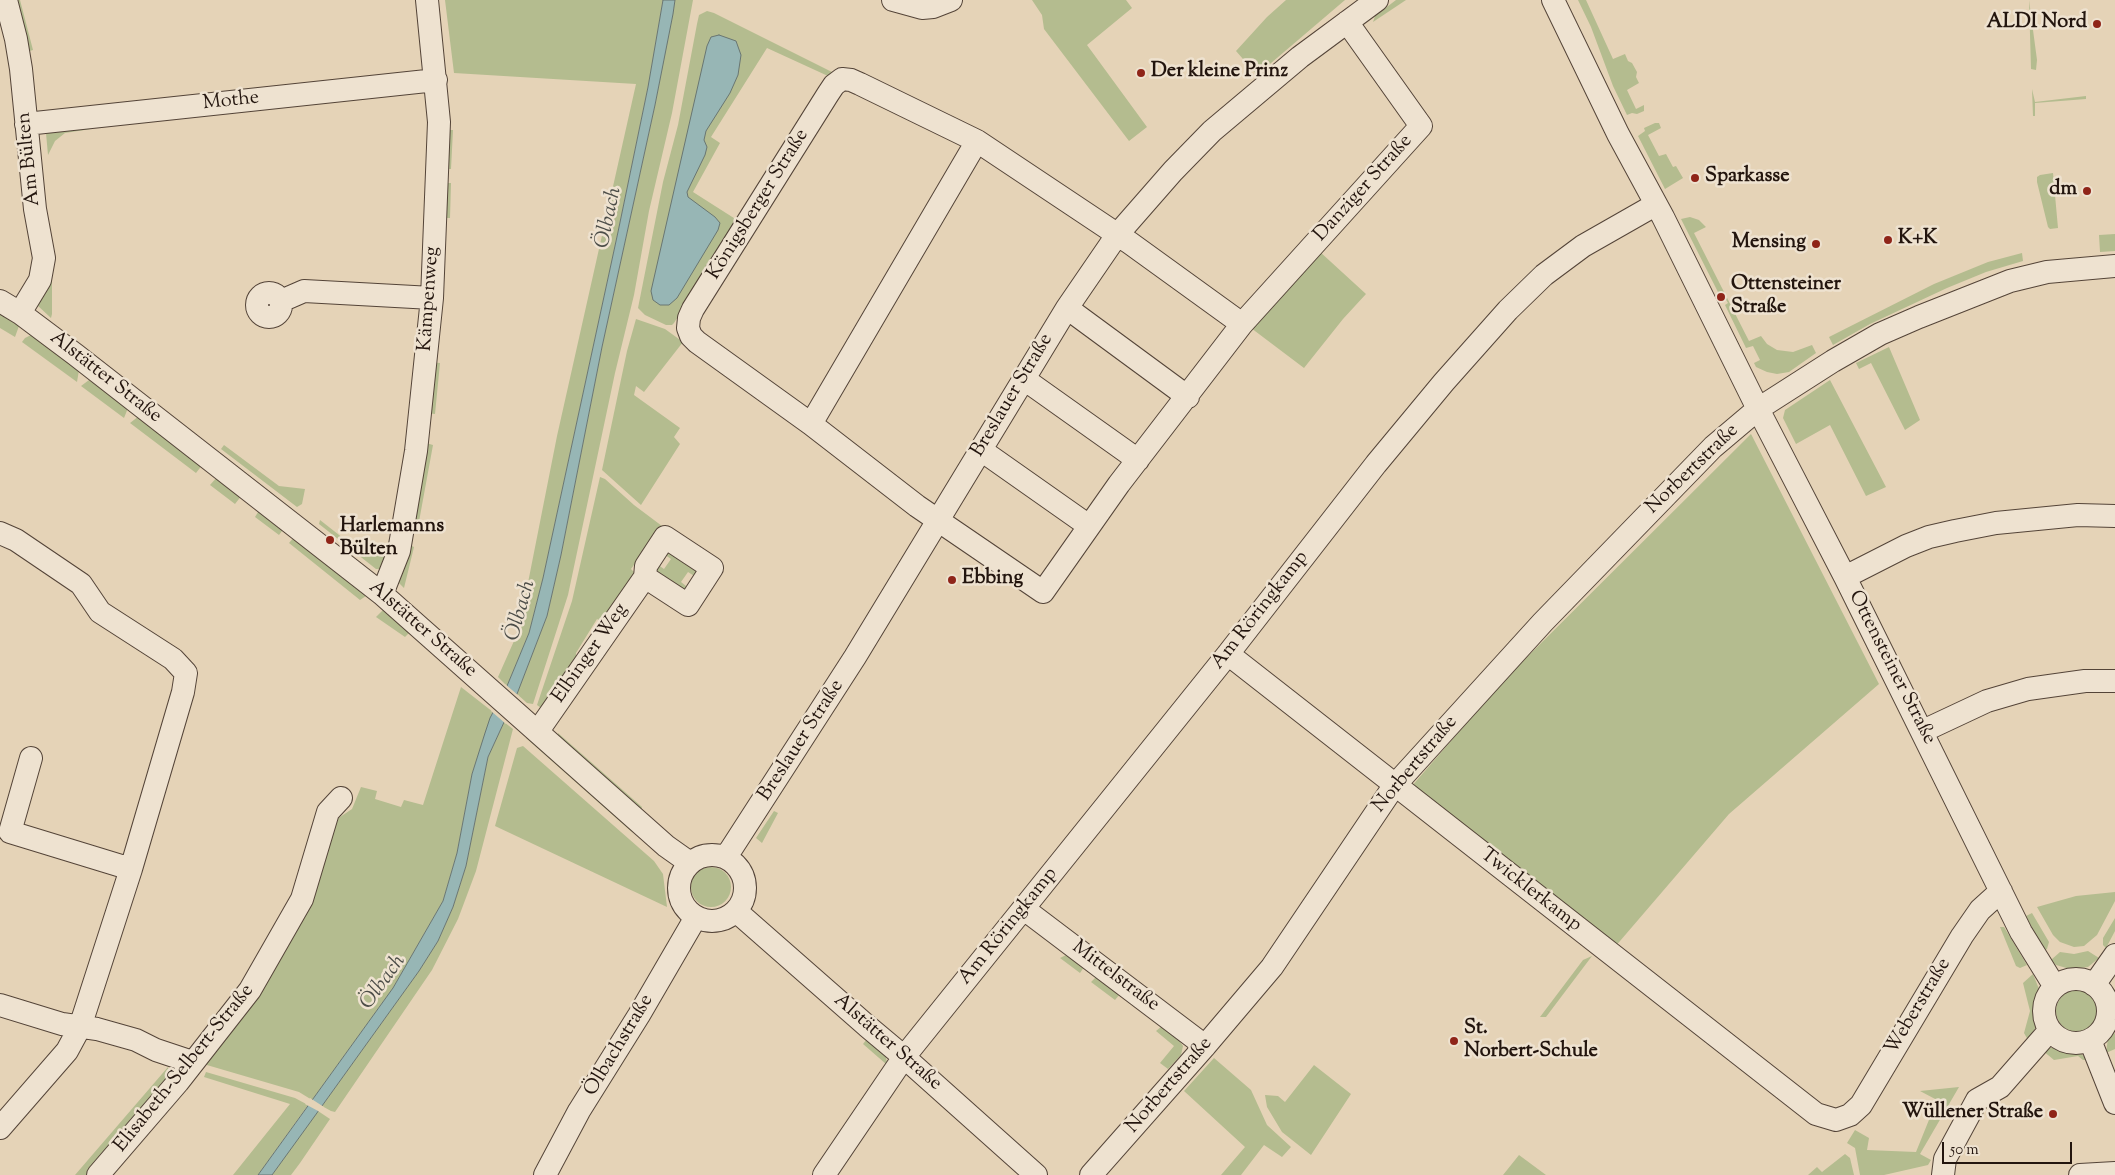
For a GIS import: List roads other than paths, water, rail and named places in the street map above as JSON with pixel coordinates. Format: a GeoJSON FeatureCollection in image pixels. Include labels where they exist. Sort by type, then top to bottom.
{"type":"FeatureCollection","features":[{"type":"Feature","properties":{"kind":"street","name":"Am Bülten"},"geometry":{"type":"LineString","coordinates":[[6,0],[16,39],[35,209],[44,258],[40,280],[20,313]]}},
{"type":"Feature","properties":{"kind":"street","name":"Kämpenweg"},"geometry":{"type":"LineString","coordinates":[[382,594],[399,551],[421,414],[432,298],[439,122],[427,0]]}},
{"type":"Feature","properties":{"kind":"street"},"geometry":{"type":"LineString","coordinates":[[893,0],[922,8],[933,7],[950,0]]}},
{"type":"Feature","properties":{"kind":"street","name":"Breslauer Straße"},"geometry":{"type":"LineString","coordinates":[[726,857],[808,733],[1067,308],[1117,235],[1173,171],[1212,131],[1262,88],[1376,0]]}},
{"type":"Feature","properties":{"kind":"street","name":"Ottensteiner Straße"},"geometry":{"type":"LineString","coordinates":[[1553,0],[1618,134],[1663,217],[1758,409],[1845,576],[2021,932],[2055,987]]}},
{"type":"Feature","properties":{"kind":"street","name":"Danziger Straße"},"geometry":{"type":"LineString","coordinates":[[938,520],[1043,592],[1138,460],[1242,324],[1421,126],[1347,22]]}},
{"type":"Feature","properties":{"kind":"street","name":"Königsberger Straße"},"geometry":{"type":"LineString","coordinates":[[938,520],[691,336],[688,328],[689,318],[693,309],[828,94],[834,85],[842,79],[851,80],[977,141],[1117,235]]}},
{"type":"Feature","properties":{"kind":"street","name":"Mothe"},"geometry":{"type":"LineString","coordinates":[[26,124],[436,80]]}},
{"type":"Feature","properties":{"kind":"street"},"geometry":{"type":"LineString","coordinates":[[811,424],[977,141]]}},
{"type":"Feature","properties":{"kind":"street","name":"Am Röringkamp"},"geometry":{"type":"LineString","coordinates":[[824,1175],[904,1056],[1228,654],[1376,464],[1444,382],[1508,310],[1544,275],[1582,246],[1655,205]]}},
{"type":"Feature","properties":{"kind":"street"},"geometry":{"type":"LineString","coordinates":[[1117,235],[1242,324]]}},
{"type":"Feature","properties":{"kind":"street","name":"Norbertstraße"},"geometry":{"type":"LineString","coordinates":[[1091,1175],[1272,967],[1394,786],[1543,622],[1713,447],[1758,409],[1833,361],[1880,334],[1969,296],[2010,281],[2046,272],[2115,266]]}},
{"type":"Feature","properties":{"kind":"street"},"geometry":{"type":"LineString","coordinates":[[280,301],[304,291],[432,298]]}},
{"type":"Feature","properties":{"kind":"street","name":"Alstätter Straße"},"geometry":{"type":"LineString","coordinates":[[0,301],[20,313],[76,354],[382,594],[666,846],[690,863]]}},
{"type":"Feature","properties":{"kind":"street"},"geometry":{"type":"LineString","coordinates":[[1067,308],[1188,397]]}},
{"type":"Feature","properties":{"kind":"street"},"geometry":{"type":"LineString","coordinates":[[1024,379],[1138,460]]}},
{"type":"Feature","properties":{"kind":"street"},"geometry":{"type":"LineString","coordinates":[[981,450],[1089,526]]}},
{"type":"Feature","properties":{"kind":"street"},"geometry":{"type":"LineString","coordinates":[[1845,576],[1906,546],[1929,537],[1955,531],[1996,523],[2078,515],[2115,516]]}},
{"type":"Feature","properties":{"kind":"street"},"geometry":{"type":"LineString","coordinates":[[0,533],[16,540],[81,584],[100,612],[173,659],[186,673],[183,692],[131,869],[80,1027],[68,1051],[0,1128]]}},
{"type":"Feature","properties":{"kind":"street","name":"Elbinger Weg"},"geometry":{"type":"LineString","coordinates":[[538,731],[645,577]]}},
{"type":"Feature","properties":{"kind":"street","name":"Twicklerkamp"},"geometry":{"type":"LineString","coordinates":[[1228,654],[1394,786],[1816,1114],[1836,1120]]}},
{"type":"Feature","properties":{"kind":"street"},"geometry":{"type":"LineString","coordinates":[[1923,732],[1986,701],[2028,689],[2085,681],[2115,681]]}},
{"type":"Feature","properties":{"kind":"street"},"geometry":{"type":"LineString","coordinates":[[31,758],[5,831],[131,869]]}},
{"type":"Feature","properties":{"kind":"street","name":"Elisabeth-Selbert-Straße"},"geometry":{"type":"LineString","coordinates":[[98,1175],[178,1082],[192,1062],[240,1005],[281,938],[302,899],[328,812],[341,798]]}},
{"type":"Feature","properties":{"kind":"street"},"geometry":{"type":"LineString","coordinates":[[710,855],[726,857],[739,868],[744,877],[744,898],[736,911],[724,919],[715,921],[696,917],[688,911],[682,902],[679,892],[683,872],[690,863],[699,857],[710,855]]}},
{"type":"Feature","properties":{"kind":"street","name":"Weberstraße"},"geometry":{"type":"LineString","coordinates":[[1836,1120],[1850,1115],[1861,1105],[1962,936],[1980,910],[2001,891]]}},
{"type":"Feature","properties":{"kind":"street","name":"Mittelstraße"},"geometry":{"type":"LineString","coordinates":[[1024,909],[1205,1046]]}},
{"type":"Feature","properties":{"kind":"street","name":"Alstätter Straße"},"geometry":{"type":"LineString","coordinates":[[736,911],[904,1056],[1036,1175]]}},
{"type":"Feature","properties":{"kind":"street","name":"Ölbachstraße"},"geometry":{"type":"LineString","coordinates":[[545,1175],[580,1111],[640,1015],[696,917]]}},
{"type":"Feature","properties":{"kind":"street"},"geometry":{"type":"LineString","coordinates":[[2094,985],[2115,955]]}},
{"type":"Feature","properties":{"kind":"street"},"geometry":{"type":"LineString","coordinates":[[2070,980],[2086,981],[2094,985],[2105,999],[2107,1017],[2101,1030],[2090,1040],[2080,1043],[2058,1038],[2050,1030],[2046,1022],[2045,1003],[2055,987],[2070,980]]}},
{"type":"Feature","properties":{"kind":"street"},"geometry":{"type":"LineString","coordinates":[[0,1005],[62,1024],[97,1029],[136,1040],[156,1050],[192,1062]]}},
{"type":"Feature","properties":{"kind":"street"},"geometry":{"type":"LineString","coordinates":[[1943,1175],[1945,1159],[1977,1100],[2000,1086],[2050,1030]]}},
{"type":"Feature","properties":{"kind":"street"},"geometry":{"type":"LineString","coordinates":[[2090,1040],[2115,1103]]}},
{"type":"Feature","properties":{"kind":"street"},"geometry":{"type":"LineString","coordinates":[[2080,1175],[2115,1173]]}},
{"type":"Feature","properties":{"kind":"water"},"geometry":{"type":"Polygon","coordinates":[[[663,0],[675,0],[673,14],[547,616],[517,694],[488,757],[466,866],[453,907],[438,941],[419,971],[272,1175],[258,1175],[393,988],[443,901],[457,853],[472,774],[490,718],[507,686],[529,633],[543,578],[618,232],[648,87],[663,0]]]}},
{"type":"Feature","properties":{"kind":"water"},"geometry":{"type":"Polygon","coordinates":[[[719,35],[736,41],[741,55],[738,75],[730,93],[706,131],[704,140],[707,147],[705,155],[687,192],[688,197],[715,217],[720,223],[718,230],[677,298],[669,305],[660,305],[653,300],[651,291],[707,46],[711,37],[719,35]]]}},
{"type":"Feature","properties":{"kind":"place","name":"ALDI Nord"},"geometry":{"type":"Point","coordinates":[2097,24]}},
{"type":"Feature","properties":{"kind":"place","name":"Der kleine Prinz"},"geometry":{"type":"Point","coordinates":[1141,73]}},
{"type":"Feature","properties":{"kind":"place","name":"Sparkasse"},"geometry":{"type":"Point","coordinates":[1695,178]}},
{"type":"Feature","properties":{"kind":"place","name":"dm"},"geometry":{"type":"Point","coordinates":[2087,191]}},
{"type":"Feature","properties":{"kind":"place","name":"K+K"},"geometry":{"type":"Point","coordinates":[1888,240]}},
{"type":"Feature","properties":{"kind":"place","name":"Mensing"},"geometry":{"type":"Point","coordinates":[1816,244]}},
{"type":"Feature","properties":{"kind":"place","name":"Ottensteiner Straße"},"geometry":{"type":"Point","coordinates":[1721,297]}},
{"type":"Feature","properties":{"kind":"place","name":"Harlemanns Bülten"},"geometry":{"type":"Point","coordinates":[330,540]}},
{"type":"Feature","properties":{"kind":"place","name":"Ebbing"},"geometry":{"type":"Point","coordinates":[952,580]}},
{"type":"Feature","properties":{"kind":"place","name":"St. Norbert-Schule"},"geometry":{"type":"Point","coordinates":[1454,1041]}},
{"type":"Feature","properties":{"kind":"place","name":"Wüllener Straße"},"geometry":{"type":"Point","coordinates":[2053,1114]}},
{"type":"Feature","properties":{"kind":"water label","name":"Ölbach"},"geometry":{"type":"Point","coordinates":[610,218]}},
{"type":"Feature","properties":{"kind":"water label","name":"Ölbach"},"geometry":{"type":"Point","coordinates":[522,611]}},
{"type":"Feature","properties":{"kind":"water label","name":"Ölbach"},"geometry":{"type":"Point","coordinates":[384,983]}}]}
